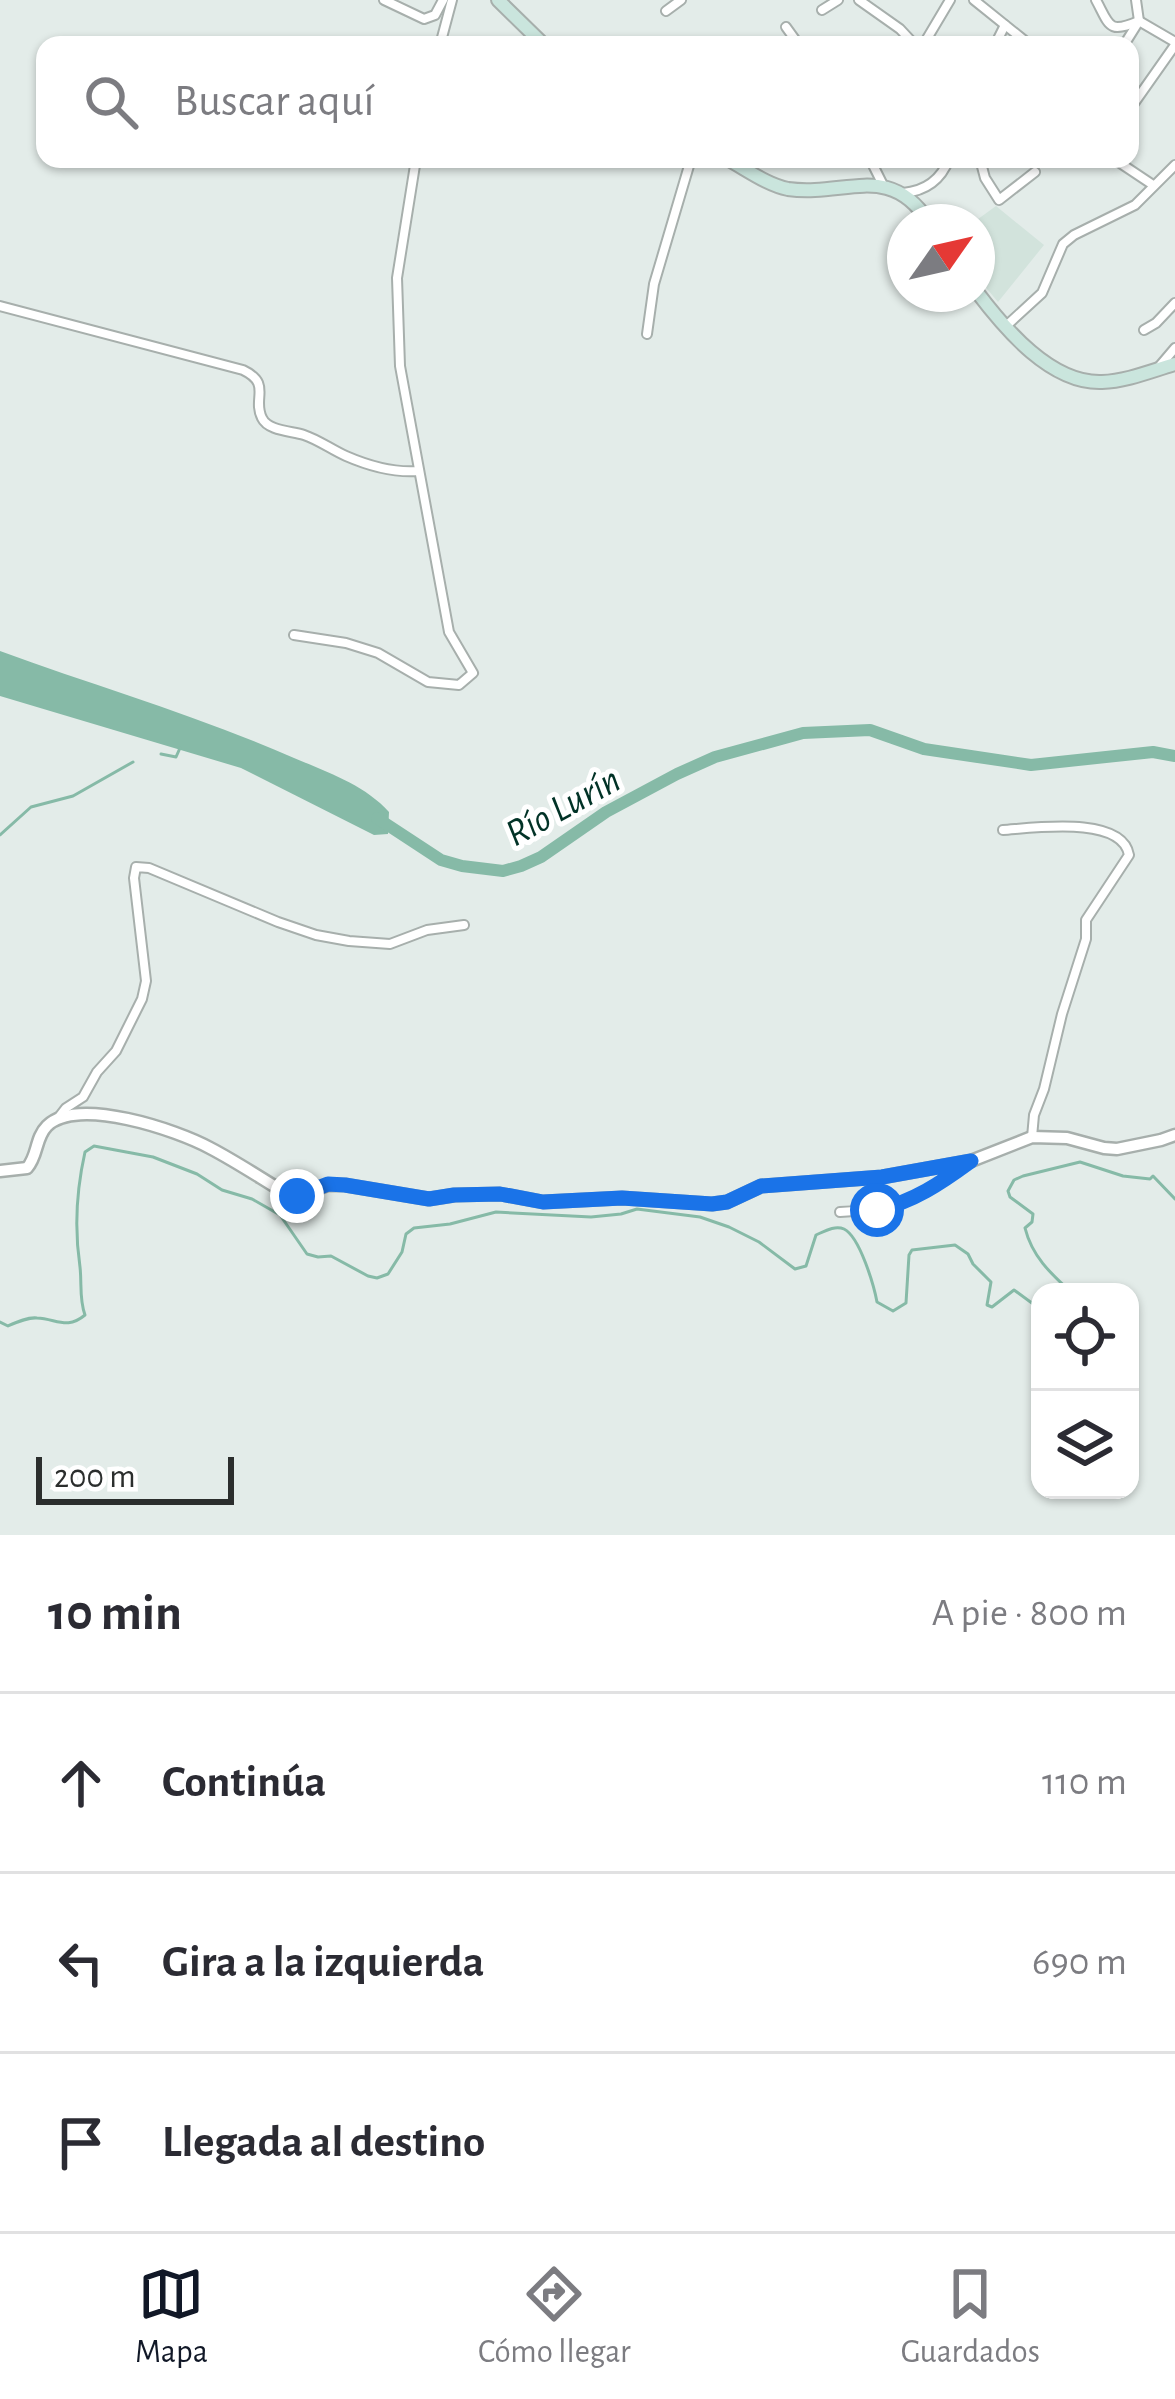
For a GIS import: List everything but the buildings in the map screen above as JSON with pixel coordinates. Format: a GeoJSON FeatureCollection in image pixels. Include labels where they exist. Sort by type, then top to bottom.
{"type":"FeatureCollection","features":[{"type":"Feature","properties":{"kind":"main road"},"geometry":{"type":"LineString","coordinates":[[498,0],[535,36]]}},
{"type":"Feature","properties":{"kind":"main road"},"geometry":{"type":"LineString","coordinates":[[745,168],[784,188],[884,185],[917,204]]}},
{"type":"Feature","properties":{"kind":"main road"},"geometry":{"type":"LineString","coordinates":[[992,312],[1025,349],[1079,379],[1106,382],[1175,364]]}},
{"type":"Feature","properties":{"kind":"street"},"geometry":{"type":"LineString","coordinates":[[384,0],[429,19],[442,0]]}},
{"type":"Feature","properties":{"kind":"street"},"geometry":{"type":"LineString","coordinates":[[442,36],[452,0]]}},
{"type":"Feature","properties":{"kind":"street"},"geometry":{"type":"LineString","coordinates":[[666,11],[681,0]]}},
{"type":"Feature","properties":{"kind":"street"},"geometry":{"type":"LineString","coordinates":[[822,10],[838,0]]}},
{"type":"Feature","properties":{"kind":"street"},"geometry":{"type":"LineString","coordinates":[[859,0],[907,36]]}},
{"type":"Feature","properties":{"kind":"street"},"geometry":{"type":"LineString","coordinates":[[933,36],[950,0]]}},
{"type":"Feature","properties":{"kind":"street"},"geometry":{"type":"LineString","coordinates":[[974,0],[1019,36]]}},
{"type":"Feature","properties":{"kind":"street"},"geometry":{"type":"LineString","coordinates":[[1096,0],[1112,27],[1120,29],[1139,21]]}},
{"type":"Feature","properties":{"kind":"street"},"geometry":{"type":"LineString","coordinates":[[1130,36],[1139,21],[1136,0]]}},
{"type":"Feature","properties":{"kind":"street"},"geometry":{"type":"LineString","coordinates":[[1139,21],[1175,43],[1139,96]]}},
{"type":"Feature","properties":{"kind":"street"},"geometry":{"type":"LineString","coordinates":[[1000,36],[1006,25]]}},
{"type":"Feature","properties":{"kind":"street"},"geometry":{"type":"LineString","coordinates":[[786,27],[792,36]]}},
{"type":"Feature","properties":{"kind":"street"},"geometry":{"type":"LineString","coordinates":[[1004,328],[1042,293],[1063,244],[1135,205],[1175,166]]}},
{"type":"Feature","properties":{"kind":"street"},"geometry":{"type":"LineString","coordinates":[[294,635],[378,653],[428,682],[459,685],[473,673],[449,632],[400,366],[397,278],[415,168]]}},
{"type":"Feature","properties":{"kind":"street"},"geometry":{"type":"LineString","coordinates":[[647,334],[654,284],[688,168]]}},
{"type":"Feature","properties":{"kind":"street"},"geometry":{"type":"LineString","coordinates":[[875,168],[884,185]]}},
{"type":"Feature","properties":{"kind":"street"},"geometry":{"type":"LineString","coordinates":[[903,193],[916,192],[946,168]]}},
{"type":"Feature","properties":{"kind":"street"},"geometry":{"type":"LineString","coordinates":[[982,168],[1000,200],[1035,172]]}},
{"type":"Feature","properties":{"kind":"street"},"geometry":{"type":"LineString","coordinates":[[1128,168],[1153,185]]}},
{"type":"Feature","properties":{"kind":"street"},"geometry":{"type":"LineString","coordinates":[[1144,330],[1175,302]]}},
{"type":"Feature","properties":{"kind":"street"},"geometry":{"type":"LineString","coordinates":[[0,306],[243,370],[256,377],[260,413],[270,426],[401,473],[419,471]]}},
{"type":"Feature","properties":{"kind":"street"},"geometry":{"type":"LineString","coordinates":[[1157,369],[1175,348]]}},
{"type":"Feature","properties":{"kind":"street"},"geometry":{"type":"LineString","coordinates":[[1003,830],[1103,830],[1117,835],[1129,855],[1086,920],[1086,939],[1034,1115],[1032,1137]]}},
{"type":"Feature","properties":{"kind":"street"},"geometry":{"type":"LineString","coordinates":[[58,1118],[88,1090],[116,1051],[142,999],[146,981],[136,867],[149,868],[278,922],[349,940],[390,944],[428,930],[464,925]]}},
{"type":"Feature","properties":{"kind":"street"},"geometry":{"type":"LineString","coordinates":[[0,1171],[27,1168],[47,1125],[58,1118],[97,1112],[206,1146],[297,1196],[328,1184],[429,1199],[500,1194],[543,1202],[622,1198],[712,1204],[761,1186],[882,1177],[971,1161],[1032,1137],[1067,1138],[1117,1149],[1175,1135]]}},
{"type":"Feature","properties":{"kind":"street"},"geometry":{"type":"LineString","coordinates":[[840,1212],[901,1204],[939,1185],[971,1161]]}},
{"type":"Feature","properties":{"kind":"shaded area"},"geometry":{"type":"Polygon","coordinates":[[[995,207],[1044,245],[998,302],[995,298],[995,207]]]}},
{"type":"Feature","properties":{"kind":"shaded area"},"geometry":{"type":"Polygon","coordinates":[[[0,651],[222,729],[332,774],[369,794],[389,812],[388,834],[374,835],[241,768],[0,696],[0,651]]]}},
{"type":"Feature","properties":{"kind":"waterway","name":"Río Lurín"},"geometry":{"type":"LineString","coordinates":[[377,818],[441,860],[503,871],[541,857],[606,812],[677,774],[715,757],[803,733],[870,730],[924,749],[1031,765],[1153,752],[1175,756]]}},
{"type":"Feature","properties":{"kind":"waterway"},"geometry":{"type":"LineString","coordinates":[[161,754],[176,757],[180,748]]}},
{"type":"Feature","properties":{"kind":"waterway"},"geometry":{"type":"LineString","coordinates":[[0,835],[31,807],[73,796],[133,762]]}},
{"type":"Feature","properties":{"kind":"waterway"},"geometry":{"type":"LineString","coordinates":[[0,1322],[8,1326],[34,1318],[67,1323],[85,1315],[77,1210],[85,1152],[94,1146],[153,1157],[252,1199],[280,1215],[307,1254],[331,1256],[377,1278],[388,1274],[402,1252],[406,1234],[414,1228],[496,1212],[591,1217],[637,1209],[700,1217],[729,1227],[795,1269],[806,1266],[816,1235],[844,1229],[861,1251],[877,1302],[893,1311],[906,1303],[912,1250],[955,1245],[991,1282],[987,1305],[992,1307],[1014,1290],[1031,1302]]}},
{"type":"Feature","properties":{"kind":"waterway"},"geometry":{"type":"LineString","coordinates":[[1062,1283],[1032,1247],[1025,1228],[1033,1214],[1010,1197],[1014,1180],[1080,1162],[1123,1176],[1153,1176],[1175,1199]]}},
{"type":"Feature","properties":{"kind":"route"},"geometry":{"type":"LineString","coordinates":[[297,1196],[328,1184],[429,1199],[500,1194],[543,1202],[622,1198],[712,1204],[761,1186],[882,1177],[971,1161],[939,1185],[877,1210]]}}]}
